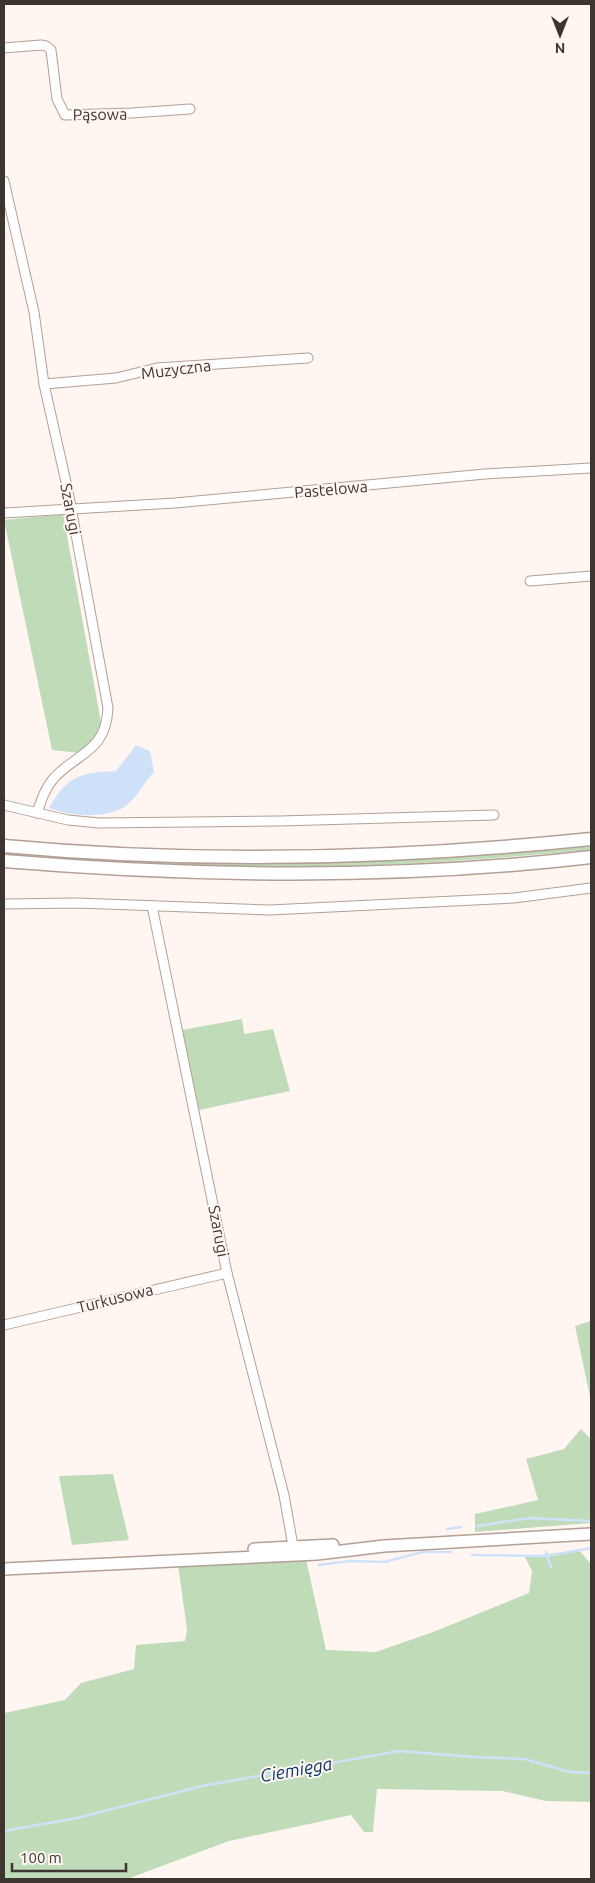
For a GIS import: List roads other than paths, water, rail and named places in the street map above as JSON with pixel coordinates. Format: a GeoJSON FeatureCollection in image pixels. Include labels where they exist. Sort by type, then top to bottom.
{"type":"FeatureCollection","features":[{"type":"Feature","properties":{"kind":"highway"},"geometry":{"type":"LineString","coordinates":[[4,846],[130,854],[289,856],[432,852],[591,839]]}},
{"type":"Feature","properties":{"kind":"highway"},"geometry":{"type":"LineString","coordinates":[[4,861],[131,871],[255,874],[427,870],[591,857]]}},
{"type":"Feature","properties":{"kind":"main road"},"geometry":{"type":"LineString","coordinates":[[4,1569],[294,1550],[591,1534]]}},
{"type":"Feature","properties":{"kind":"street","name":"Pąsowa"},"geometry":{"type":"LineString","coordinates":[[4,48],[41,45],[46,46],[50,50],[58,105],[66,115],[132,114],[190,109]]}},
{"type":"Feature","properties":{"kind":"street","name":"Szarugi"},"geometry":{"type":"LineString","coordinates":[[4,181],[34,312],[44,384],[106,695],[108,719],[100,741],[53,779],[37,813]]}},
{"type":"Feature","properties":{"kind":"street","name":"Muzyczna"},"geometry":{"type":"LineString","coordinates":[[44,384],[116,378],[157,368],[308,358]]}},
{"type":"Feature","properties":{"kind":"street","name":"Pastelowa"},"geometry":{"type":"LineString","coordinates":[[4,513],[174,503],[484,474],[591,468]]}},
{"type":"Feature","properties":{"kind":"street"},"geometry":{"type":"LineString","coordinates":[[530,581],[591,576]]}},
{"type":"Feature","properties":{"kind":"street"},"geometry":{"type":"LineString","coordinates":[[4,805],[84,822],[132,824],[494,815]]}},
{"type":"Feature","properties":{"kind":"street"},"geometry":{"type":"LineString","coordinates":[[4,904],[77,903],[222,910],[304,909],[514,898],[591,888]]}},
{"type":"Feature","properties":{"kind":"street","name":"Szarugi"},"geometry":{"type":"LineString","coordinates":[[152,906],[227,1273],[284,1495],[294,1550]]}},
{"type":"Feature","properties":{"kind":"street","name":"Turkusowa"},"geometry":{"type":"LineString","coordinates":[[4,1325],[227,1273]]}},
{"type":"Feature","properties":{"kind":"water"},"geometry":{"type":"Polygon","coordinates":[[[136,745],[150,751],[154,772],[123,808],[105,814],[86,815],[67,813],[49,808],[62,789],[76,778],[93,773],[116,771],[136,745]]]}},
{"type":"Feature","properties":{"kind":"waterway"},"geometry":{"type":"LineString","coordinates":[[477,1526],[529,1518],[591,1521]]}},
{"type":"Feature","properties":{"kind":"waterway"},"geometry":{"type":"LineString","coordinates":[[447,1529],[461,1527]]}},
{"type":"Feature","properties":{"kind":"waterway"},"geometry":{"type":"LineString","coordinates":[[472,1555],[547,1556],[591,1548]]}},
{"type":"Feature","properties":{"kind":"waterway"},"geometry":{"type":"LineString","coordinates":[[319,1565],[350,1561],[385,1562],[422,1552],[451,1552]]}},
{"type":"Feature","properties":{"kind":"waterway"},"geometry":{"type":"LineString","coordinates":[[546,1552],[551,1567]]}},
{"type":"Feature","properties":{"kind":"waterway","name":"Ciemięga"},"geometry":{"type":"LineString","coordinates":[[4,1831],[77,1818],[202,1786],[399,1751],[524,1759],[570,1772],[591,1773]]}}]}
